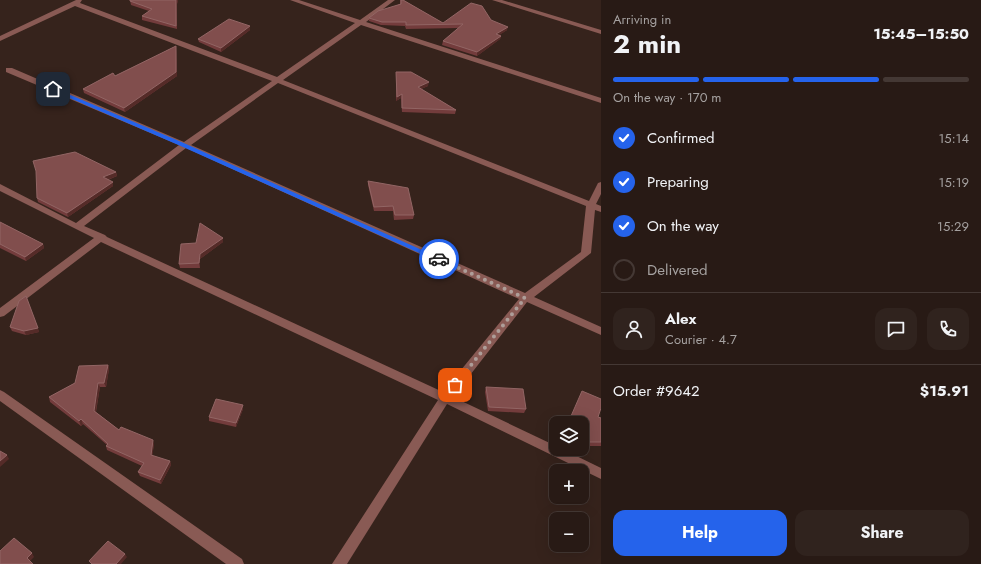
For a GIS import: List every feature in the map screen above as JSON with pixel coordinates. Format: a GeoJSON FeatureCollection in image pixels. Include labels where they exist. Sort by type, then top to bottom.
{"type":"FeatureCollection","features":[{"type":"Feature","properties":{"kind":"street"},"geometry":{"type":"LineString","coordinates":[[293,0],[601,101]]}},
{"type":"Feature","properties":{"kind":"street"},"geometry":{"type":"LineString","coordinates":[[77,227],[184,145],[392,0]]}},
{"type":"Feature","properties":{"kind":"street"},"geometry":{"type":"LineString","coordinates":[[495,0],[601,32]]}},
{"type":"Feature","properties":{"kind":"street"},"geometry":{"type":"LineString","coordinates":[[0,39],[77,1],[596,207]]}},
{"type":"Feature","properties":{"kind":"street"},"geometry":{"type":"LineString","coordinates":[[9,70],[184,145],[601,331]]}},
{"type":"Feature","properties":{"kind":"street"},"geometry":{"type":"LineString","coordinates":[[339,564],[445,398],[525,298],[586,253],[601,185]]}},
{"type":"Feature","properties":{"kind":"street"},"geometry":{"type":"LineString","coordinates":[[0,187],[77,227],[445,398],[601,474]]}},
{"type":"Feature","properties":{"kind":"street"},"geometry":{"type":"LineString","coordinates":[[0,313],[102,238]]}},
{"type":"Feature","properties":{"kind":"street"},"geometry":{"type":"LineString","coordinates":[[0,395],[237,564]]}},
{"type":"Feature","properties":{"kind":"building"},"geometry":{"type":"Polygon","coordinates":[[[130,0],[176,0],[176,26],[142,16],[152,9],[130,0]]]}},
{"type":"Feature","properties":{"kind":"building"},"geometry":{"type":"Polygon","coordinates":[[[401,0],[443,23],[471,3],[482,6],[491,20],[508,27],[496,34],[501,36],[477,52],[443,41],[463,24],[406,25],[406,22],[382,22],[369,18],[378,11],[401,4],[401,0]]]}},
{"type":"Feature","properties":{"kind":"building"},"geometry":{"type":"Polygon","coordinates":[[[229,19],[250,26],[221,48],[198,39],[229,19]]]}},
{"type":"Feature","properties":{"kind":"building"},"geometry":{"type":"Polygon","coordinates":[[[176,46],[176,72],[124,108],[83,89],[113,73],[115,76],[176,46]]]}},
{"type":"Feature","properties":{"kind":"building"},"geometry":{"type":"Polygon","coordinates":[[[396,72],[411,72],[429,82],[418,87],[456,110],[402,108],[402,94],[397,97],[396,72]]]}},
{"type":"Feature","properties":{"kind":"building"},"geometry":{"type":"Polygon","coordinates":[[[75,152],[116,172],[103,177],[113,182],[67,213],[37,198],[36,171],[33,161],[75,152]]]}},
{"type":"Feature","properties":{"kind":"building"},"geometry":{"type":"Polygon","coordinates":[[[368,181],[408,188],[414,215],[395,215],[393,206],[374,207],[368,181]]]}},
{"type":"Feature","properties":{"kind":"building"},"geometry":{"type":"Polygon","coordinates":[[[0,222],[43,244],[25,257],[0,244],[0,222]]]}},
{"type":"Feature","properties":{"kind":"building"},"geometry":{"type":"Polygon","coordinates":[[[200,223],[223,238],[200,254],[199,263],[179,264],[181,244],[196,243],[200,223]]]}},
{"type":"Feature","properties":{"kind":"building"},"geometry":{"type":"Polygon","coordinates":[[[26,296],[38,328],[24,331],[10,327],[19,301],[26,296]]]}},
{"type":"Feature","properties":{"kind":"building"},"geometry":{"type":"Polygon","coordinates":[[[108,365],[104,383],[98,383],[94,411],[119,430],[121,427],[153,440],[151,455],[170,461],[160,480],[138,472],[144,463],[106,446],[108,444],[81,419],[79,421],[49,397],[75,383],[79,366],[108,365]]]}},
{"type":"Feature","properties":{"kind":"building"},"geometry":{"type":"Polygon","coordinates":[[[486,387],[523,389],[526,409],[489,407],[486,387]]]}},
{"type":"Feature","properties":{"kind":"building"},"geometry":{"type":"Polygon","coordinates":[[[582,391],[601,399],[601,408],[598,417],[601,418],[601,442],[589,442],[589,416],[571,416],[582,391]]]}},
{"type":"Feature","properties":{"kind":"building"},"geometry":{"type":"Polygon","coordinates":[[[216,399],[243,405],[236,423],[209,417],[216,399]]]}},
{"type":"Feature","properties":{"kind":"building"},"geometry":{"type":"Polygon","coordinates":[[[0,451],[7,455],[0,461],[0,451]]]}},
{"type":"Feature","properties":{"kind":"building"},"geometry":{"type":"Polygon","coordinates":[[[14,538],[32,553],[27,558],[33,564],[0,564],[0,551],[14,538]]]}},
{"type":"Feature","properties":{"kind":"building"},"geometry":{"type":"Polygon","coordinates":[[[108,541],[125,554],[116,564],[92,564],[89,561],[108,541]]]}},
{"type":"Feature","properties":{"kind":"way so far"},"geometry":{"type":"LineString","coordinates":[[439,259],[525,298],[455,385]]}},
{"type":"Feature","properties":{"kind":"route"},"geometry":{"type":"LineString","coordinates":[[53,89],[184,145],[439,259]]}}]}
